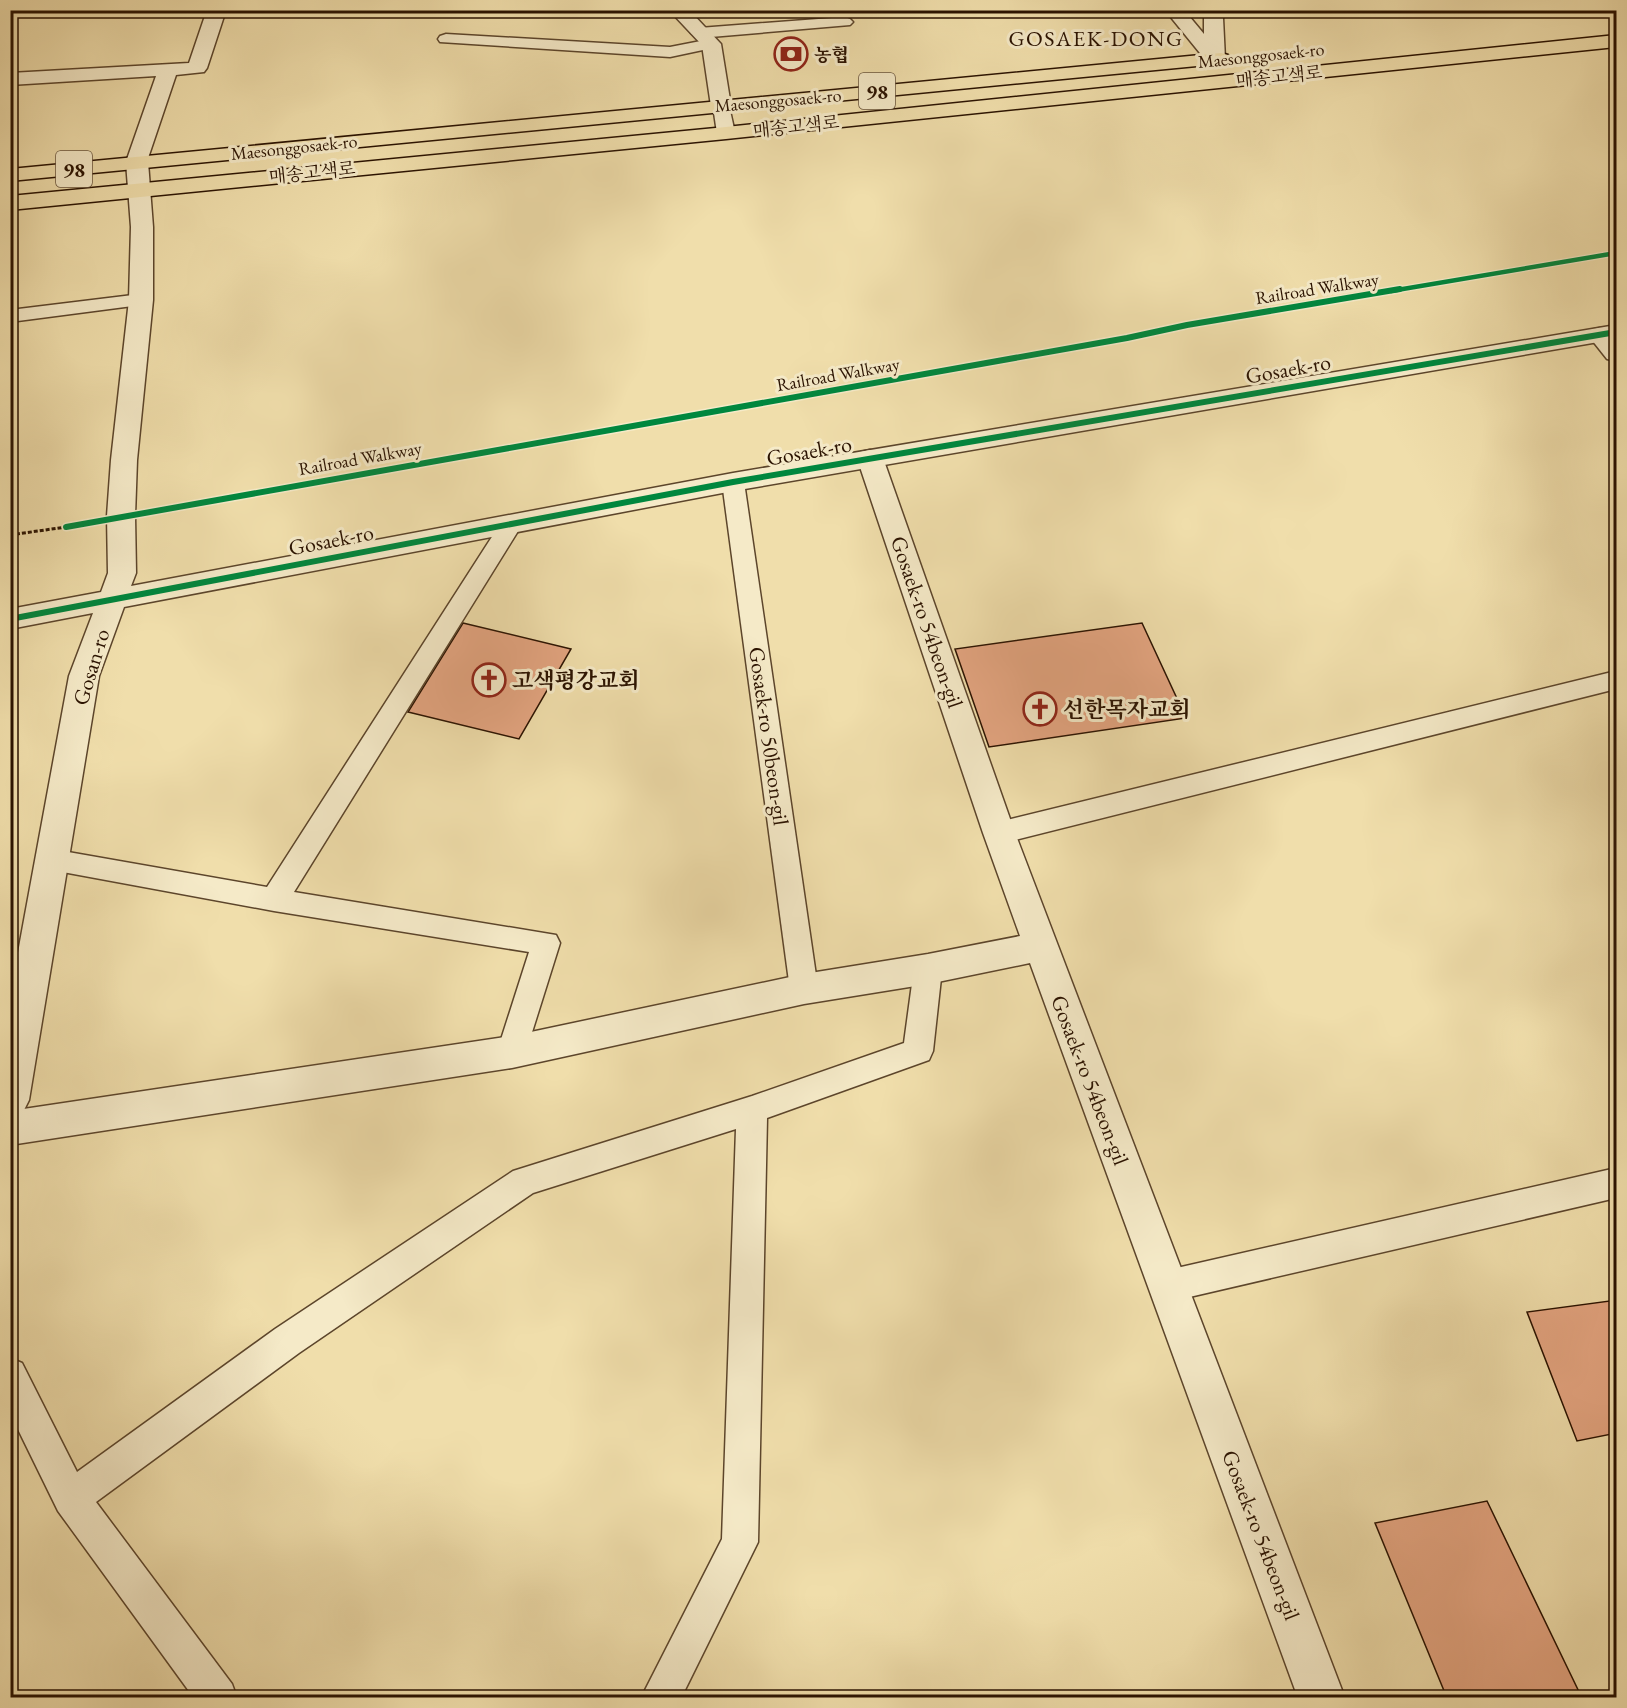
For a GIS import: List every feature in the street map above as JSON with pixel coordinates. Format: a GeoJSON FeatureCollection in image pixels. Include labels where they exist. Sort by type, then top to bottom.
{"type":"FeatureCollection","features":[{"type":"Feature","properties":{"kind":"main road","name":"매송고색로"},"geometry":{"type":"LineString","coordinates":[[10,203],[726,133],[1617,41]]}},
{"type":"Feature","properties":{"kind":"main road","name":"Maesonggosaek-ro"},"geometry":{"type":"LineString","coordinates":[[10,175],[1239,57]]}},
{"type":"Feature","properties":{"kind":"street"},"geometry":{"type":"LineString","coordinates":[[10,79],[197,68],[216,10]]}},
{"type":"Feature","properties":{"kind":"street"},"geometry":{"type":"LineString","coordinates":[[678,10],[705,39],[721,106]]}},
{"type":"Feature","properties":{"kind":"street"},"geometry":{"type":"LineString","coordinates":[[1174,10],[1215,59]]}},
{"type":"Feature","properties":{"kind":"street"},"geometry":{"type":"LineString","coordinates":[[1215,59],[1213,16],[1223,10]]}},
{"type":"Feature","properties":{"kind":"street"},"geometry":{"type":"LineString","coordinates":[[137,162],[168,70]]}},
{"type":"Feature","properties":{"kind":"street","name":"Gosan-ro"},"geometry":{"type":"LineString","coordinates":[[10,1100],[84,676],[122,573],[121,516],[124,460],[141,300],[142,227],[137,162]]}},
{"type":"Feature","properties":{"kind":"street","name":"Gosaek-ro"},"geometry":{"type":"LineString","coordinates":[[10,619],[513,523],[870,458],[1611,340]]}},
{"type":"Feature","properties":{"kind":"street","name":"Gosaek-ro 54beon-gil"},"geometry":{"type":"LineString","coordinates":[[870,458],[1040,946],[1322,1698]]}},
{"type":"Feature","properties":{"kind":"street"},"geometry":{"type":"LineString","coordinates":[[10,1128],[512,1052],[804,989],[928,969],[1040,946]]}},
{"type":"Feature","properties":{"kind":"lane"},"geometry":{"type":"LineString","coordinates":[[446,39],[670,52],[705,39],[845,22]]}},
{"type":"Feature","properties":{"kind":"lane"},"geometry":{"type":"LineString","coordinates":[[721,106],[726,133]]}},
{"type":"Feature","properties":{"kind":"lane"},"geometry":{"type":"LineString","coordinates":[[10,316],[141,300]]}},
{"type":"Feature","properties":{"kind":"lane","name":"Gosaek-ro 50beon-gil"},"geometry":{"type":"LineString","coordinates":[[733,482],[804,989]]}},
{"type":"Feature","properties":{"kind":"lane"},"geometry":{"type":"LineString","coordinates":[[274,900],[513,523]]}},
{"type":"Feature","properties":{"kind":"lane"},"geometry":{"type":"LineString","coordinates":[[999,832],[1617,680]]}},
{"type":"Feature","properties":{"kind":"lane"},"geometry":{"type":"LineString","coordinates":[[51,860],[274,900],[546,943],[512,1052]]}},
{"type":"Feature","properties":{"kind":"lane"},"geometry":{"type":"LineString","coordinates":[[71,1498],[287,1341],[524,1181],[752,1110],[918,1051],[928,969]]}},
{"type":"Feature","properties":{"kind":"lane"},"geometry":{"type":"LineString","coordinates":[[660,1698],[740,1542],[752,1110]]}},
{"type":"Feature","properties":{"kind":"lane"},"geometry":{"type":"LineString","coordinates":[[1168,1286],[1617,1183]]}},
{"type":"Feature","properties":{"kind":"lane"},"geometry":{"type":"LineString","coordinates":[[10,1375],[71,1498],[218,1698]]}},
{"type":"Feature","properties":{"kind":"path"},"geometry":{"type":"LineString","coordinates":[[10,535],[121,516]]}},
{"type":"Feature","properties":{"kind":"building","name":"고색평강교회"},"geometry":{"type":"Polygon","coordinates":[[[463,623],[571,649],[519,739],[408,712],[463,623]]]}},
{"type":"Feature","properties":{"kind":"building"},"geometry":{"type":"Polygon","coordinates":[[[1142,623],[1186,718],[989,747],[955,649],[1142,623]]]}},
{"type":"Feature","properties":{"kind":"building"},"geometry":{"type":"Polygon","coordinates":[[[1617,1300],[1617,1433],[1577,1441],[1527,1312],[1617,1300]]]}},
{"type":"Feature","properties":{"kind":"building"},"geometry":{"type":"Polygon","coordinates":[[[1487,1501],[1582,1698],[1447,1698],[1375,1523],[1487,1501]]]}},
{"type":"Feature","properties":{"kind":"cycle path","name":"Railroad Walkway"},"geometry":{"type":"LineString","coordinates":[[66,527],[1127,338],[1187,325],[1616,253]]}},
{"type":"Feature","properties":{"kind":"cycle path"},"geometry":{"type":"LineString","coordinates":[[10,619],[733,482],[1616,332]]}},
{"type":"Feature","properties":{"kind":"place","name":"농협"},"geometry":{"type":"Point","coordinates":[791,54]}},
{"type":"Feature","properties":{"kind":"place","name":"고색평강교회"},"geometry":{"type":"Point","coordinates":[489,680]}},
{"type":"Feature","properties":{"kind":"place","name":"선한목자교회"},"geometry":{"type":"Point","coordinates":[1040,709]}},
{"type":"Feature","properties":{"kind":"district","name":"GOSAEK-DONG"},"geometry":{"type":"Point","coordinates":[1096,38]}}]}
